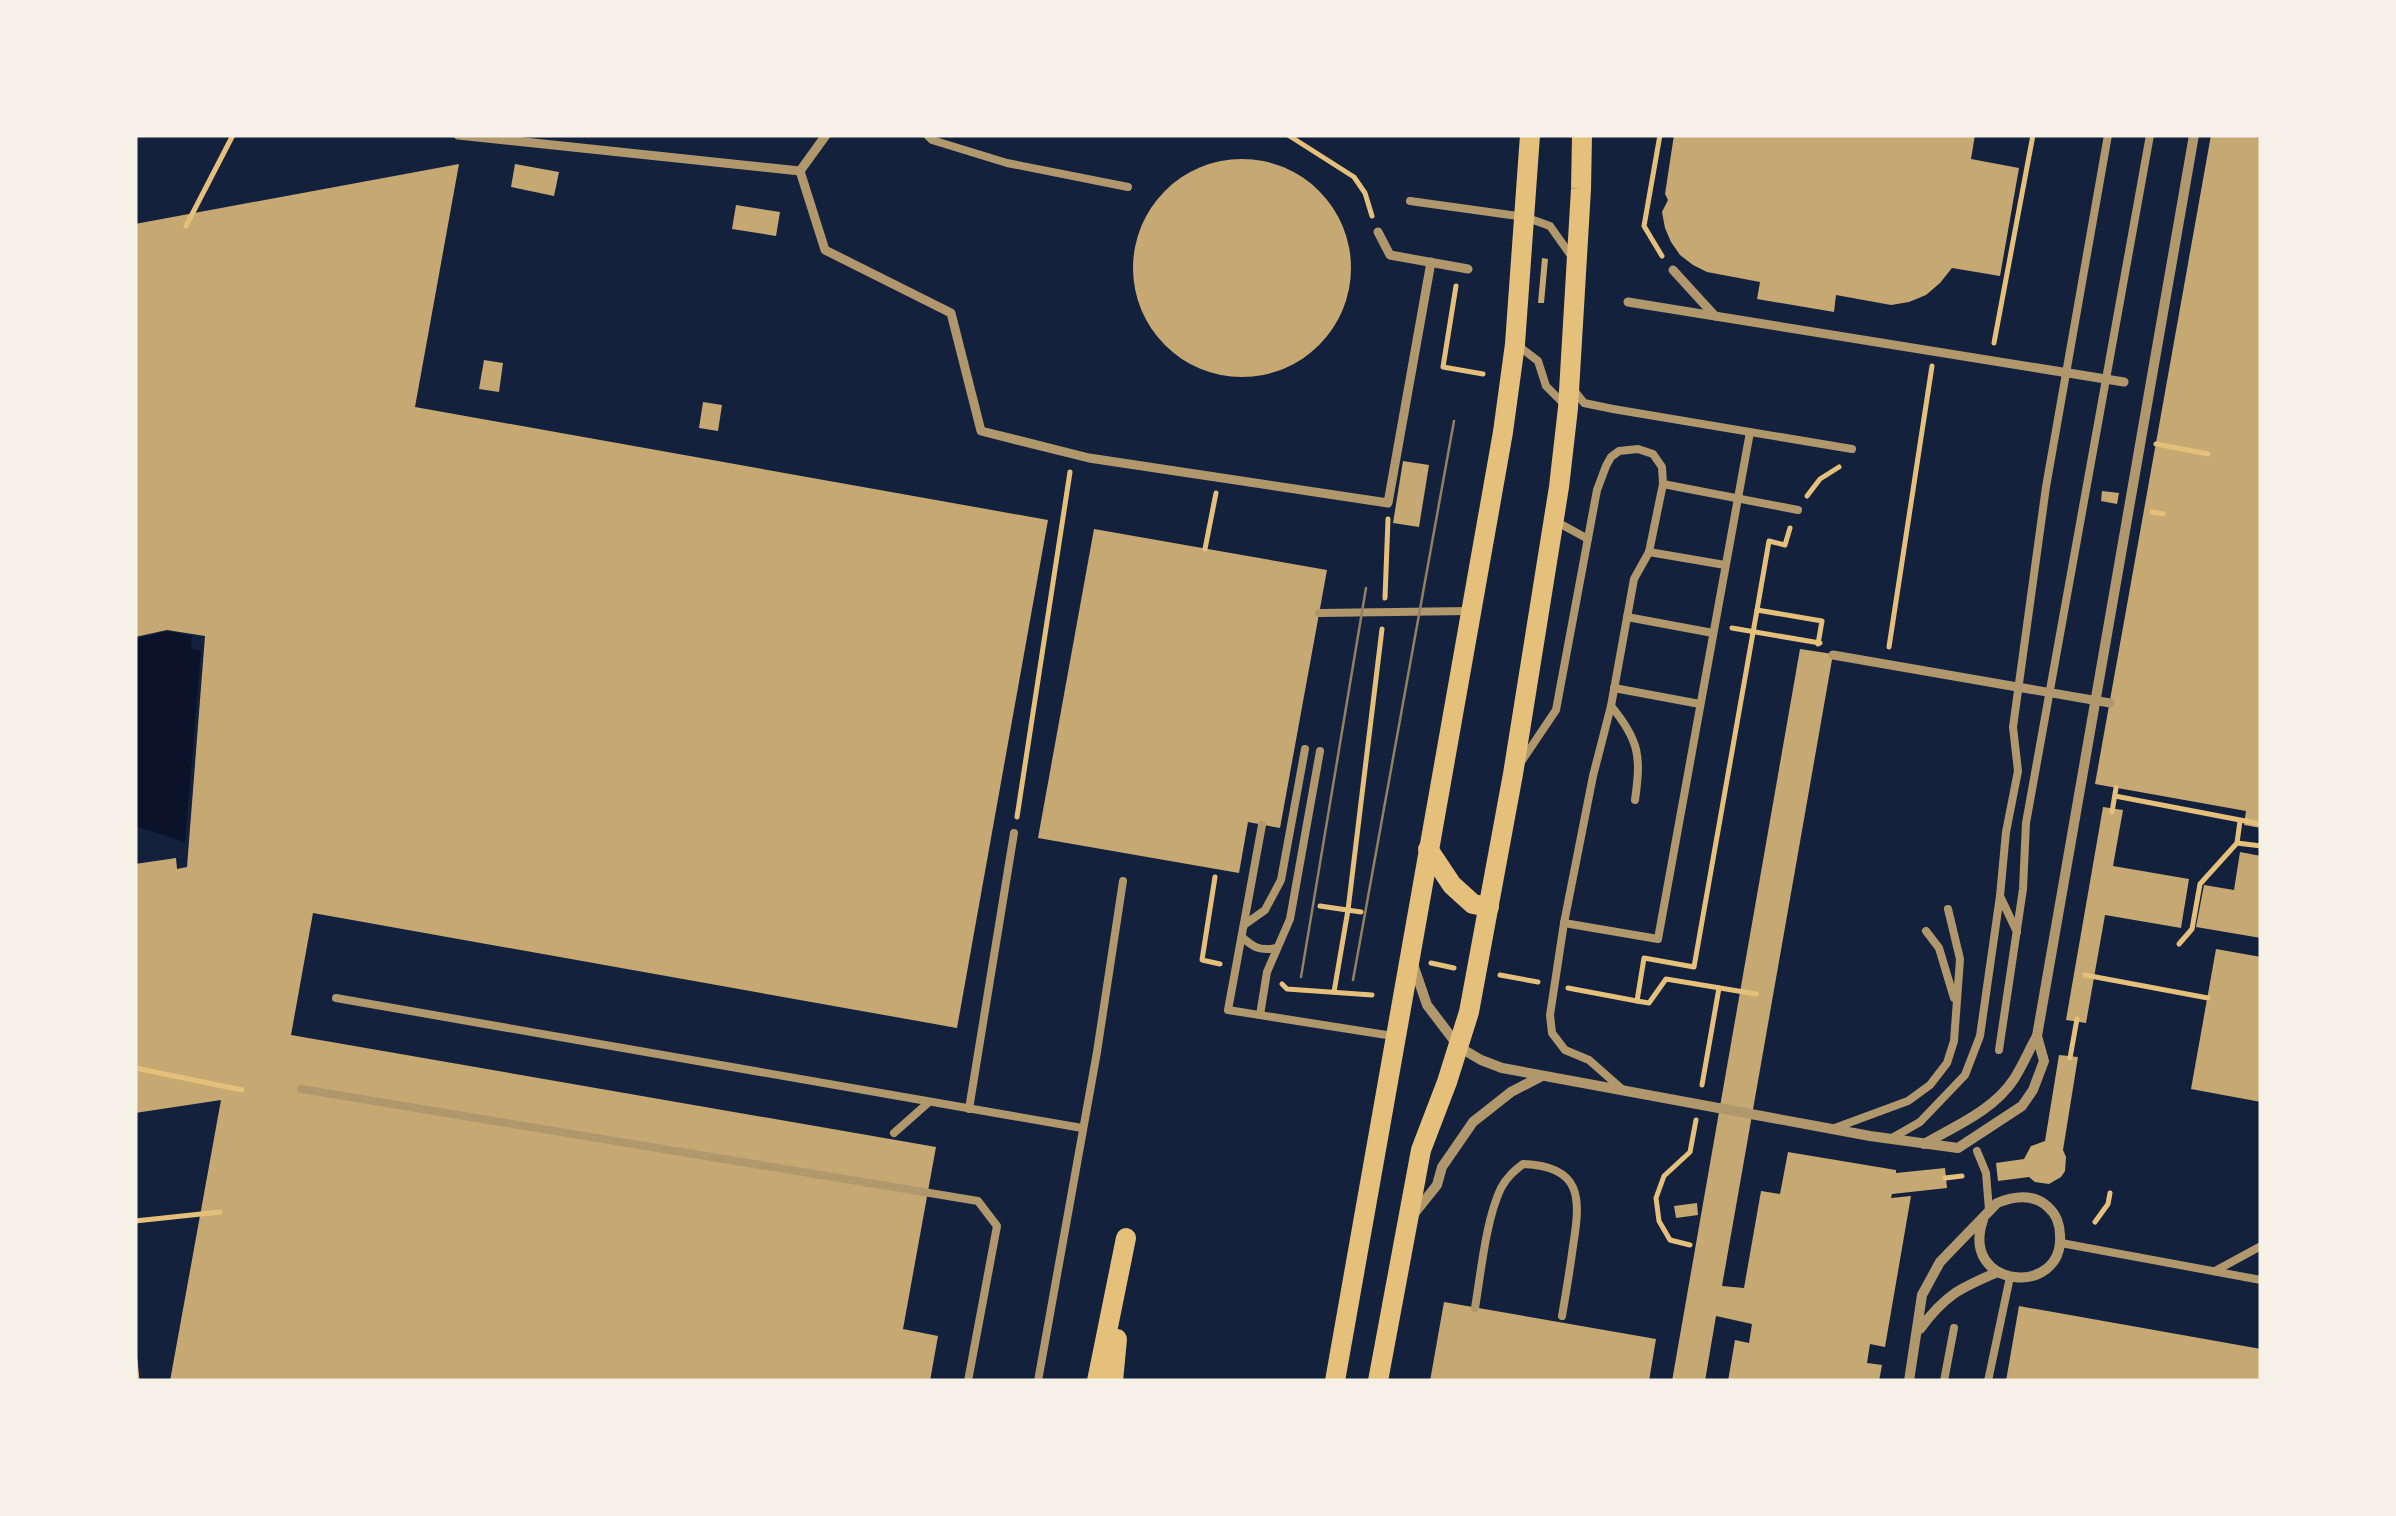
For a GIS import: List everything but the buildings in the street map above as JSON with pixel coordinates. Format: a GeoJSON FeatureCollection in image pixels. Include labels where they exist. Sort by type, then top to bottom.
{"type":"FeatureCollection","features":[{"type":"Feature","properties":{"kind":"main road"},"geometry":{"type":"LineString","coordinates":[[1336,1381],[1503,432],[1515,344],[1530,135]]}},
{"type":"Feature","properties":{"kind":"main road"},"geometry":{"type":"LineString","coordinates":[[1378,1381],[1421,1150],[1469,1012],[1513,774],[1568,408],[1582,135]]}},
{"type":"Feature","properties":{"kind":"main road"},"geometry":{"type":"LineString","coordinates":[[1428,848],[1452,885],[1472,904],[1489,907]]}},
{"type":"Feature","properties":{"kind":"main road"},"geometry":{"type":"LineString","coordinates":[[1097,1381],[1126,1238],[1113,1381]]}},
{"type":"Feature","properties":{"kind":"street"},"geometry":{"type":"LineString","coordinates":[[458,135],[800,171]]}},
{"type":"Feature","properties":{"kind":"street"},"geometry":{"type":"LineString","coordinates":[[800,171],[826,135]]}},
{"type":"Feature","properties":{"kind":"street"},"geometry":{"type":"LineString","coordinates":[[1924,1144],[1998,1098],[2013,1081],[2036,1036],[2194,135]]}},
{"type":"Feature","properties":{"kind":"street"},"geometry":{"type":"LineString","coordinates":[[800,171],[825,250],[950,314],[980,430],[1073,454],[1388,504],[1432,262]]}},
{"type":"Feature","properties":{"kind":"street"},"geometry":{"type":"LineString","coordinates":[[1378,232],[1390,255],[1468,269]]}},
{"type":"Feature","properties":{"kind":"street"},"geometry":{"type":"LineString","coordinates":[[1674,270],[1716,316]]}},
{"type":"Feature","properties":{"kind":"street"},"geometry":{"type":"LineString","coordinates":[[1628,302],[2124,382]]}},
{"type":"Feature","properties":{"kind":"street"},"geometry":{"type":"LineString","coordinates":[[1832,655],[2110,703]]}},
{"type":"Feature","properties":{"kind":"street"},"geometry":{"type":"LineString","coordinates":[[1411,959],[1427,1005],[1458,1047],[1502,1068],[1924,1144],[1958,1148],[2022,1106],[2044,1061],[2036,1036]]}},
{"type":"Feature","properties":{"kind":"street"},"geometry":{"type":"LineString","coordinates":[[1406,1223],[1437,1186],[1442,1167],[1473,1122],[1511,1092],[1541,1076]]}},
{"type":"Feature","properties":{"kind":"street"},"geometry":{"type":"LineString","coordinates":[[1909,1381],[1922,1294],[1940,1262],[1986,1215],[2009,1198],[2036,1199],[2056,1217],[2060,1229],[2057,1256],[2037,1275],[2010,1278],[1998,1272],[1982,1254],[1979,1231],[1986,1215]]}},
{"type":"Feature","properties":{"kind":"street"},"geometry":{"type":"LineString","coordinates":[[1917,1334],[1937,1305],[1964,1286],[1998,1272]]}},
{"type":"Feature","properties":{"kind":"lane"},"geometry":{"type":"LineString","coordinates":[[927,135],[932,140],[1007,163],[1128,187]]}},
{"type":"Feature","properties":{"kind":"lane"},"geometry":{"type":"LineString","coordinates":[[1892,1138],[1920,1122],[1965,1075],[1980,1036],[2006,832],[2018,771],[2013,726],[2046,487],[2108,135]]}},
{"type":"Feature","properties":{"kind":"lane"},"geometry":{"type":"LineString","coordinates":[[2000,1050],[2023,889],[2026,823],[2150,135]]}},
{"type":"Feature","properties":{"kind":"lane"},"geometry":{"type":"LineString","coordinates":[[1410,201],[1525,217],[1550,226],[1577,265]]}},
{"type":"Feature","properties":{"kind":"lane"},"geometry":{"type":"LineString","coordinates":[[1515,344],[1538,361],[1546,386],[1568,408]]}},
{"type":"Feature","properties":{"kind":"lane"},"geometry":{"type":"LineString","coordinates":[[1570,386],[1584,403],[1852,449]]}},
{"type":"Feature","properties":{"kind":"lane"},"geometry":{"type":"LineString","coordinates":[[1564,923],[1658,940],[1750,432]]}},
{"type":"Feature","properties":{"kind":"lane"},"geometry":{"type":"LineString","coordinates":[[1513,774],[1556,710],[1597,490],[1606,466],[1620,451],[1638,448],[1653,454],[1662,467],[1663,484],[1649,552],[1634,579],[1612,706],[1592,776],[1552,985],[1550,1015],[1552,1033],[1565,1050],[1589,1060],[1625,1092]]}},
{"type":"Feature","properties":{"kind":"lane"},"geometry":{"type":"LineString","coordinates":[[1663,484],[1798,510]]}},
{"type":"Feature","properties":{"kind":"lane"},"geometry":{"type":"LineString","coordinates":[[1554,520],[1588,540]]}},
{"type":"Feature","properties":{"kind":"lane"},"geometry":{"type":"LineString","coordinates":[[1649,552],[1725,566]]}},
{"type":"Feature","properties":{"kind":"lane"},"geometry":{"type":"LineString","coordinates":[[1319,613],[1471,612]]}},
{"type":"Feature","properties":{"kind":"lane"},"geometry":{"type":"LineString","coordinates":[[1627,618],[1714,629]]}},
{"type":"Feature","properties":{"kind":"lane"},"geometry":{"type":"LineString","coordinates":[[1614,688],[1700,704]]}},
{"type":"Feature","properties":{"kind":"lane"},"geometry":{"type":"LineString","coordinates":[[1612,706],[1628,726],[1637,748],[1635,800]]}},
{"type":"Feature","properties":{"kind":"lane"},"geometry":{"type":"LineString","coordinates":[[1244,925],[1266,910],[1281,880],[1305,749]]}},
{"type":"Feature","properties":{"kind":"lane"},"geometry":{"type":"LineString","coordinates":[[1260,1015],[1266,972],[1290,919],[1320,751]]}},
{"type":"Feature","properties":{"kind":"lane"},"geometry":{"type":"LineString","coordinates":[[1262,825],[1228,1010],[1396,1036]]}},
{"type":"Feature","properties":{"kind":"lane"},"geometry":{"type":"LineString","coordinates":[[969,1109],[1014,833]]}},
{"type":"Feature","properties":{"kind":"lane"},"geometry":{"type":"LineString","coordinates":[[1038,1381],[1097,1052],[1122,881]]}},
{"type":"Feature","properties":{"kind":"lane"},"geometry":{"type":"LineString","coordinates":[[2000,896],[2017,932]]}},
{"type":"Feature","properties":{"kind":"lane"},"geometry":{"type":"LineString","coordinates":[[1832,1129],[1908,1102],[1947,1063],[1954,1041],[1960,960],[1948,909]]}},
{"type":"Feature","properties":{"kind":"lane"},"geometry":{"type":"LineString","coordinates":[[1926,931],[1940,948],[1956,1002]]}},
{"type":"Feature","properties":{"kind":"lane"},"geometry":{"type":"LineString","coordinates":[[1242,937],[1253,948],[1276,948]]}},
{"type":"Feature","properties":{"kind":"lane"},"geometry":{"type":"LineString","coordinates":[[336,998],[1082,1128]]}},
{"type":"Feature","properties":{"kind":"lane"},"geometry":{"type":"LineString","coordinates":[[301,1089],[978,1201],[997,1226],[968,1381]]}},
{"type":"Feature","properties":{"kind":"lane"},"geometry":{"type":"LineString","coordinates":[[894,1133],[930,1102]]}},
{"type":"Feature","properties":{"kind":"lane"},"geometry":{"type":"LineString","coordinates":[[1977,1152],[1989,1188],[1986,1215]]}},
{"type":"Feature","properties":{"kind":"lane"},"geometry":{"type":"LineString","coordinates":[[1475,1308],[1500,1190],[1508,1176],[1524,1164],[1545,1165],[1564,1174],[1575,1189],[1579,1213],[1562,1316]]}},
{"type":"Feature","properties":{"kind":"lane"},"geometry":{"type":"LineString","coordinates":[[2060,1243],[2261,1280]]}},
{"type":"Feature","properties":{"kind":"lane"},"geometry":{"type":"LineString","coordinates":[[2216,1271],[2261,1246]]}},
{"type":"Feature","properties":{"kind":"lane"},"geometry":{"type":"LineString","coordinates":[[1988,1381],[2010,1278]]}},
{"type":"Feature","properties":{"kind":"lane"},"geometry":{"type":"LineString","coordinates":[[1944,1381],[1954,1328]]}},
{"type":"Feature","properties":{"kind":"path"},"geometry":{"type":"LineString","coordinates":[[186,226],[233,135]]}},
{"type":"Feature","properties":{"kind":"path"},"geometry":{"type":"LineString","coordinates":[[1288,135],[1354,177],[1365,193]]}},
{"type":"Feature","properties":{"kind":"path"},"geometry":{"type":"LineString","coordinates":[[1652,239],[1644,226],[1660,135]]}},
{"type":"Feature","properties":{"kind":"path"},"geometry":{"type":"LineString","coordinates":[[1991,360],[2032,135]]}},
{"type":"Feature","properties":{"kind":"path"},"geometry":{"type":"LineString","coordinates":[[1456,292],[1443,367],[1483,374]]}},
{"type":"Feature","properties":{"kind":"path"},"geometry":{"type":"LineString","coordinates":[[1886,664],[1934,351]]}},
{"type":"Feature","properties":{"kind":"path"},"geometry":{"type":"LineString","coordinates":[[2156,444],[2208,454]]}},
{"type":"Feature","properties":{"kind":"path"},"geometry":{"type":"LineString","coordinates":[[1014,833],[1073,454]]}},
{"type":"Feature","properties":{"kind":"path"},"geometry":{"type":"LineString","coordinates":[[1205,549],[1216,495]]}},
{"type":"Feature","properties":{"kind":"path"},"geometry":{"type":"LineString","coordinates":[[1384,603],[1388,504]]}},
{"type":"Feature","properties":{"kind":"path"},"geometry":{"type":"LineString","coordinates":[[2152,512],[2163,514]]}},
{"type":"Feature","properties":{"kind":"path"},"geometry":{"type":"LineString","coordinates":[[1753,632],[1760,610],[1822,621],[1816,652]]}},
{"type":"Feature","properties":{"kind":"path"},"geometry":{"type":"LineString","coordinates":[[1334,992],[1348,910],[1382,622]]}},
{"type":"Feature","properties":{"kind":"path"},"geometry":{"type":"LineString","coordinates":[[1714,629],[1764,634]]}},
{"type":"Feature","properties":{"kind":"path"},"geometry":{"type":"LineString","coordinates":[[2112,812],[2116,788]]}},
{"type":"Feature","properties":{"kind":"path"},"geometry":{"type":"LineString","coordinates":[[2115,796],[2261,824]]}},
{"type":"Feature","properties":{"kind":"path"},"geometry":{"type":"LineString","coordinates":[[2179,944],[2192,929],[2200,884],[2236,842],[2240,820]]}},
{"type":"Feature","properties":{"kind":"path"},"geometry":{"type":"LineString","coordinates":[[2236,842],[2261,846]]}},
{"type":"Feature","properties":{"kind":"path"},"geometry":{"type":"LineString","coordinates":[[1320,906],[1361,912]]}},
{"type":"Feature","properties":{"kind":"path"},"geometry":{"type":"LineString","coordinates":[[1411,959],[1499,975]]}},
{"type":"Feature","properties":{"kind":"path"},"geometry":{"type":"LineString","coordinates":[[2084,975],[2208,998]]}},
{"type":"Feature","properties":{"kind":"path"},"geometry":{"type":"LineString","coordinates":[[1637,1000],[1650,1003],[1666,979],[1756,994]]}},
{"type":"Feature","properties":{"kind":"path"},"geometry":{"type":"LineString","coordinates":[[1700,1097],[1719,988]]}},
{"type":"Feature","properties":{"kind":"path"},"geometry":{"type":"LineString","coordinates":[[2070,1058],[2077,1019]]}},
{"type":"Feature","properties":{"kind":"path"},"geometry":{"type":"LineString","coordinates":[[135,1068],[242,1090]]}},
{"type":"Feature","properties":{"kind":"path"},"geometry":{"type":"LineString","coordinates":[[1690,1245],[1670,1240],[1659,1221],[1656,1198],[1664,1176],[1690,1152],[1697,1116]]}},
{"type":"Feature","properties":{"kind":"path"},"geometry":{"type":"LineString","coordinates":[[1946,1178],[1962,1176]]}},
{"type":"Feature","properties":{"kind":"path"},"geometry":{"type":"LineString","coordinates":[[2096,1222],[2108,1204],[2110,1192]]}},
{"type":"Feature","properties":{"kind":"path"},"geometry":{"type":"LineString","coordinates":[[135,1222],[220,1212]]}},
{"type":"Feature","properties":{"kind":"path"},"geometry":{"type":"LineString","coordinates":[[135,1360],[137,1381]]}},
{"type":"Feature","properties":{"kind":"water"},"geometry":{"type":"Polygon","coordinates":[[[168,631],[192,636],[191,649],[201,651],[185,842],[135,826],[135,639],[168,631]]]}},
{"type":"Feature","properties":{"kind":"tram line"},"geometry":{"type":"LineString","coordinates":[[1353,980],[1454,421]]}},
{"type":"Feature","properties":{"kind":"tram line"},"geometry":{"type":"LineString","coordinates":[[1301,977],[1366,588]]}}]}
